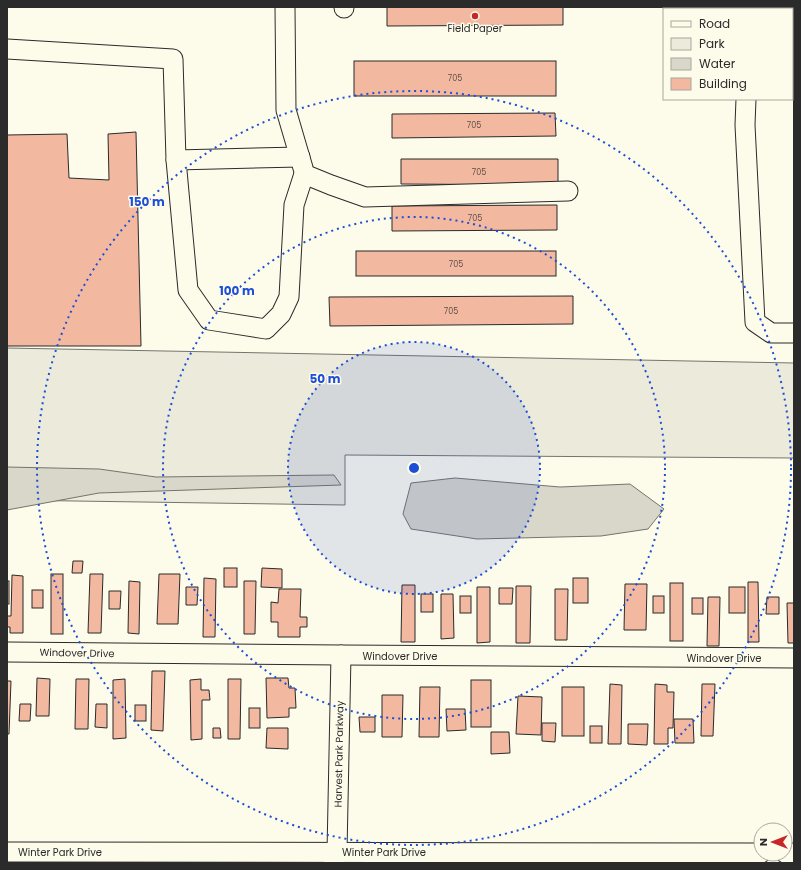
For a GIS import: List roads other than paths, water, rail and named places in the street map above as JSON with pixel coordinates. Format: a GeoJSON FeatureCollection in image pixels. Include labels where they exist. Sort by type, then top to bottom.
{"type":"FeatureCollection","features":[{"type":"Feature","properties":{"kind":"street"},"geometry":{"type":"LineString","coordinates":[[7,49],[173,59],[176,160],[188,290],[209,320],[266,329],[281,314],[289,297],[294,205],[302,165],[286,110],[286,7]]}},
{"type":"Feature","properties":{"kind":"street"},"geometry":{"type":"LineString","coordinates":[[746,100],[745,125],[755,322],[771,333],[794,333]]}},
{"type":"Feature","properties":{"kind":"street"},"geometry":{"type":"LineString","coordinates":[[176,160],[302,165],[331,185],[365,197],[568,191]]}},
{"type":"Feature","properties":{"kind":"street","name":"Windover Drive"},"geometry":{"type":"LineString","coordinates":[[7,652],[794,658]]}},
{"type":"Feature","properties":{"kind":"street","name":"Harvest Park Parkway"},"geometry":{"type":"LineString","coordinates":[[338,859],[341,655]]}},
{"type":"Feature","properties":{"kind":"street","name":"Winter Park Drive"},"geometry":{"type":"LineString","coordinates":[[7,852],[338,859],[753,853]]}},
{"type":"Feature","properties":{"kind":"water"},"geometry":{"type":"Polygon","coordinates":[[[7,467],[99,469],[156,477],[334,475],[341,485],[99,493],[7,510],[7,467]]]}},
{"type":"Feature","properties":{"kind":"water"},"geometry":{"type":"Polygon","coordinates":[[[455,478],[560,487],[630,484],[664,509],[648,529],[601,536],[477,539],[411,529],[403,514],[411,483],[455,478]]]}},
{"type":"Feature","properties":{"kind":"place","name":"Field Paper"},"geometry":{"type":"Point","coordinates":[475,16]}}]}
